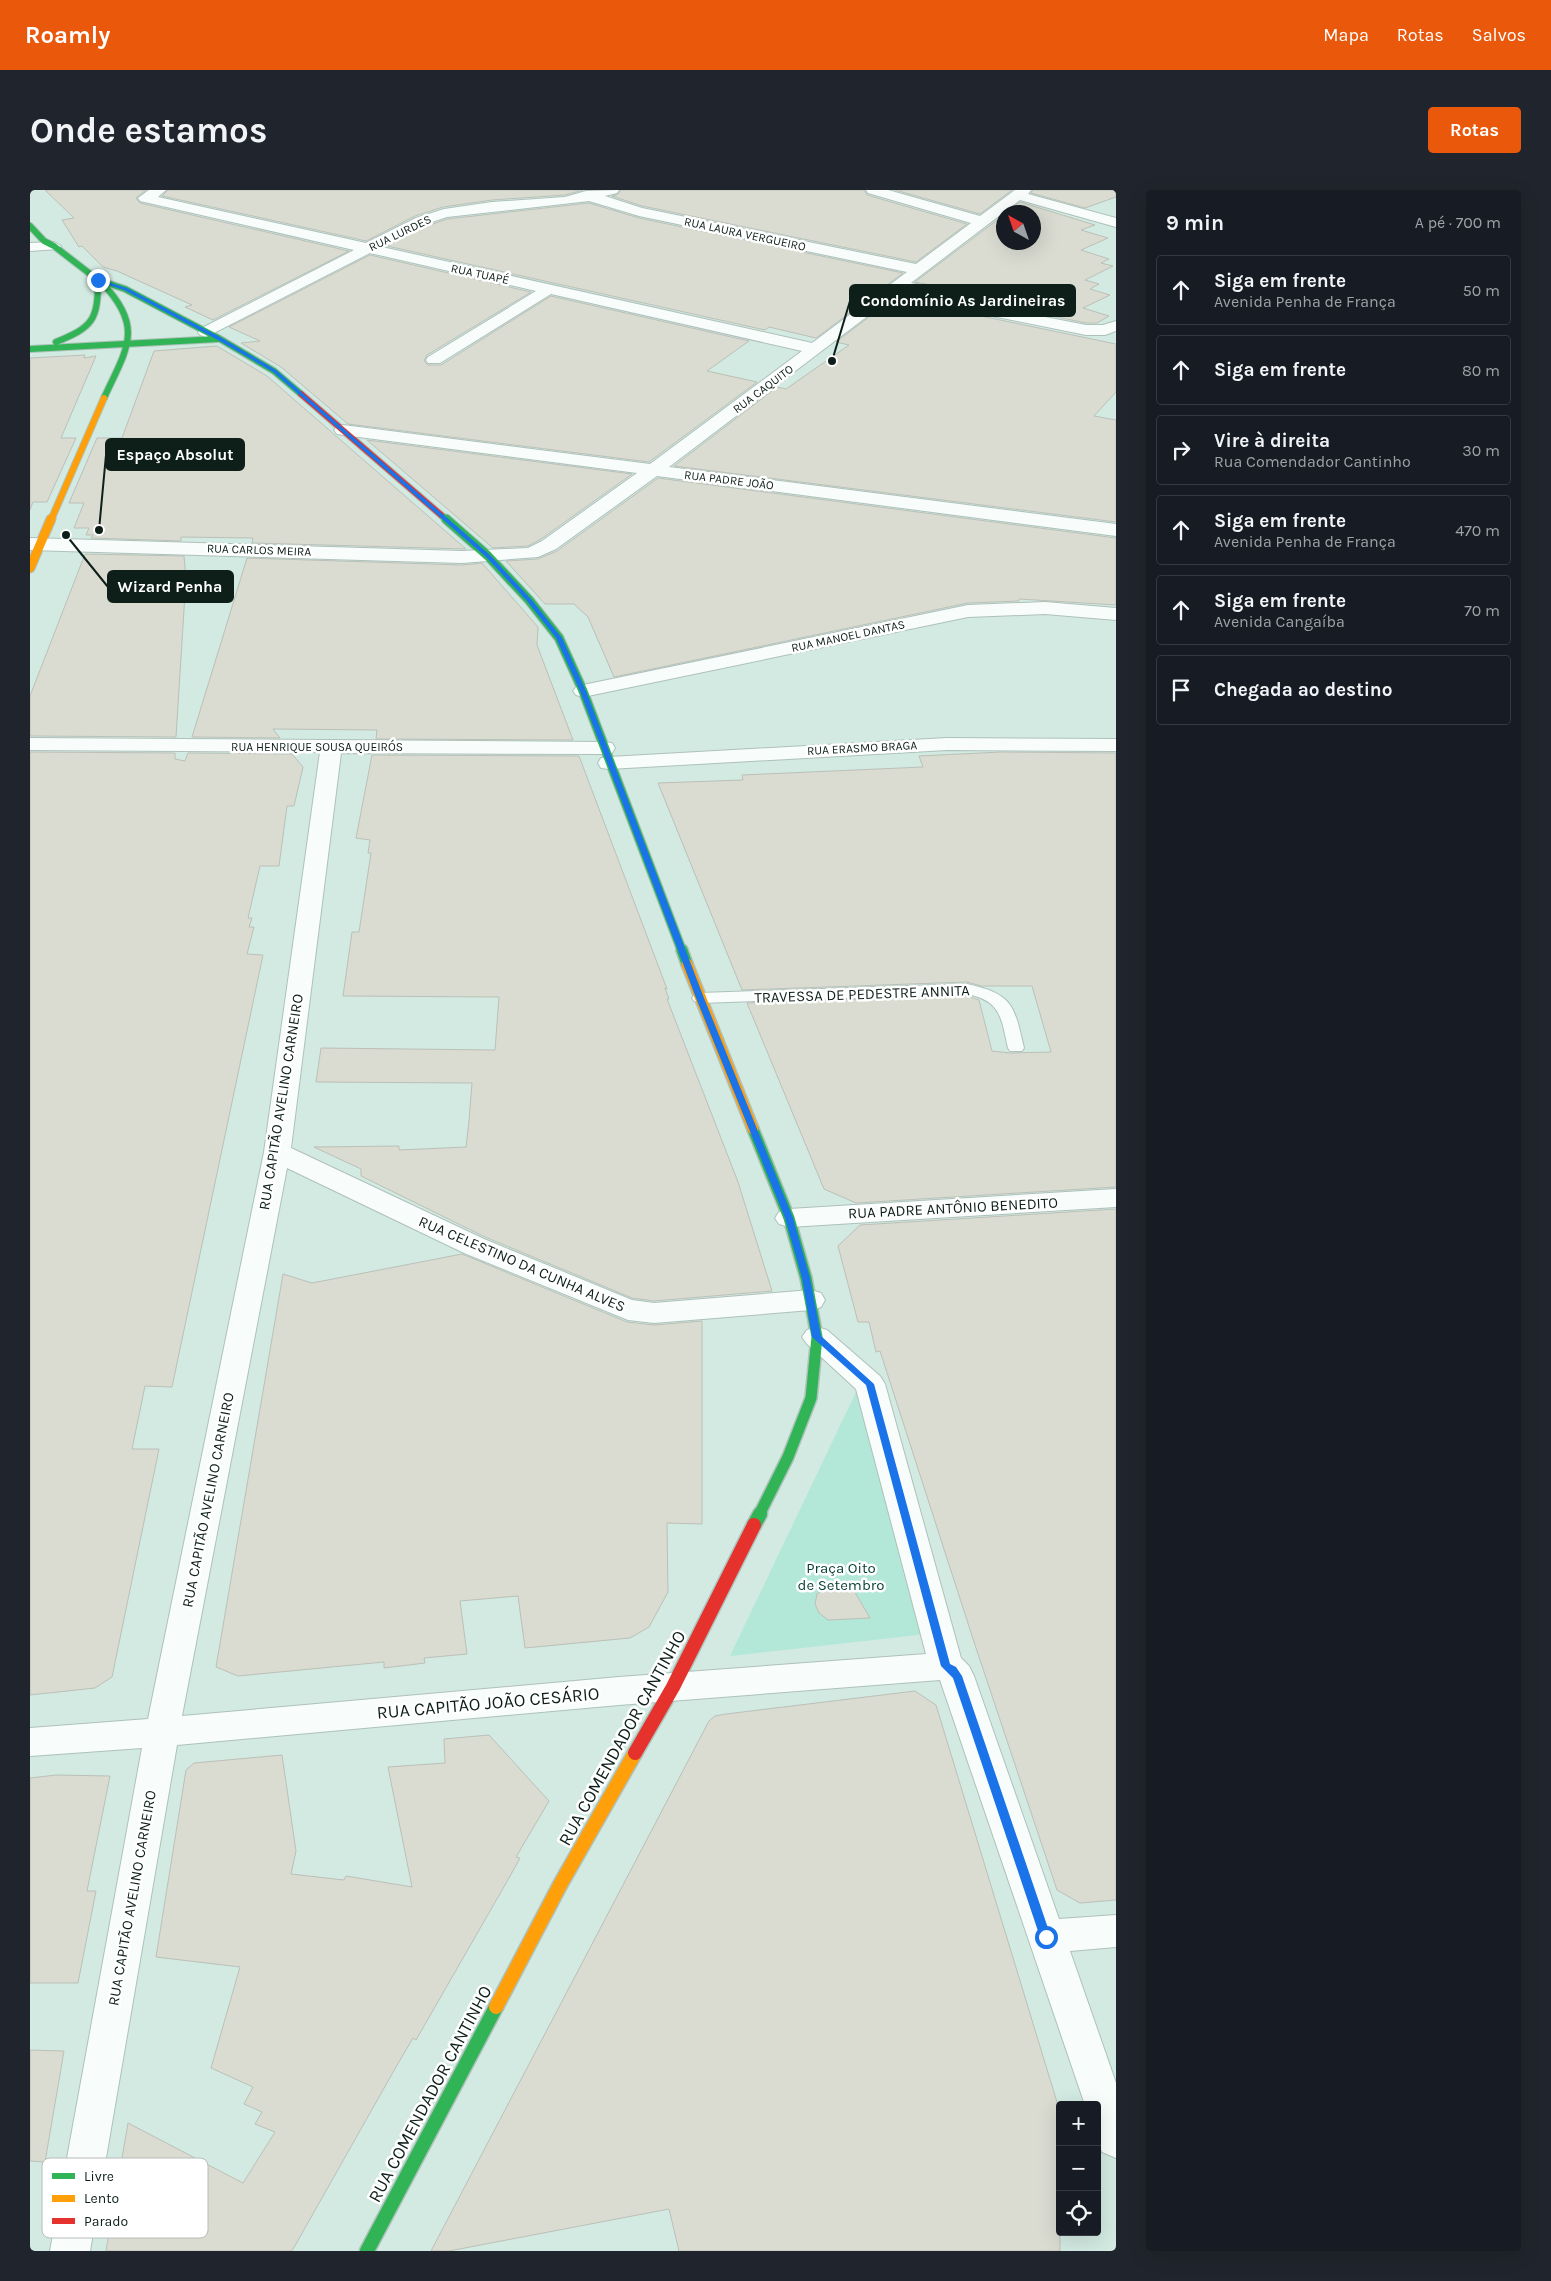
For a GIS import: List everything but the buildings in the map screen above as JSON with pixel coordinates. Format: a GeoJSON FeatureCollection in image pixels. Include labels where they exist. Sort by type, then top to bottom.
{"type":"FeatureCollection","features":[{"type":"Feature","properties":{"kind":"main road"},"geometry":{"type":"LineString","coordinates":[[30,226],[44,241],[55,239],[117,297],[128,313],[130,333],[127,344],[35,544],[30,568]]}},
{"type":"Feature","properties":{"kind":"main road"},"geometry":{"type":"LineString","coordinates":[[30,348],[63,340],[92,323],[96,318],[99,306],[98,280]]}},
{"type":"Feature","properties":{"kind":"main road","name":"RUA COMENDADOR CANTINHO"},"geometry":{"type":"LineString","coordinates":[[98,280],[125,289],[220,339],[274,371],[488,556],[529,600],[559,638],[583,691],[700,998],[789,1218],[811,1300],[817,1337],[810,1398],[788,1457],[673,1687],[560,1885],[367,2251]]}},
{"type":"Feature","properties":{"kind":"main road"},"geometry":{"type":"LineString","coordinates":[[30,348],[220,339]]}},
{"type":"Feature","properties":{"kind":"street","name":"RUA TUAPÉ"},"geometry":{"type":"LineString","coordinates":[[159,190],[145,198],[816,349]]}},
{"type":"Feature","properties":{"kind":"street","name":"RUA LAURA VERGUEIRO"},"geometry":{"type":"LineString","coordinates":[[571,190],[639,212],[921,270]]}},
{"type":"Feature","properties":{"kind":"street","name":"RUA LURDES"},"geometry":{"type":"LineString","coordinates":[[206,332],[421,221],[439,214],[468,208],[592,197],[612,190]]}},
{"type":"Feature","properties":{"kind":"street"},"geometry":{"type":"LineString","coordinates":[[872,190],[984,222]]}},
{"type":"Feature","properties":{"kind":"street"},"geometry":{"type":"LineString","coordinates":[[1021,193],[1116,223]]}},
{"type":"Feature","properties":{"kind":"street","name":"RUA CAQUITO"},"geometry":{"type":"LineString","coordinates":[[488,556],[531,553],[549,545],[653,471],[1021,193]]}},
{"type":"Feature","properties":{"kind":"street"},"geometry":{"type":"LineString","coordinates":[[30,247],[55,239]]}},
{"type":"Feature","properties":{"kind":"street"},"geometry":{"type":"LineString","coordinates":[[897,287],[1086,330],[1105,330],[1116,326]]}},
{"type":"Feature","properties":{"kind":"street"},"geometry":{"type":"LineString","coordinates":[[434,360],[549,289]]}},
{"type":"Feature","properties":{"kind":"street","name":"RUA PADRE JOÃO"},"geometry":{"type":"LineString","coordinates":[[343,430],[1116,530]]}},
{"type":"Feature","properties":{"kind":"street","name":"RUA CARLOS MEIRA"},"geometry":{"type":"LineString","coordinates":[[35,544],[488,556]]}},
{"type":"Feature","properties":{"kind":"street","name":"RUA MANOEL DANTAS"},"geometry":{"type":"LineString","coordinates":[[583,691],[968,610],[1045,608],[1116,614]]}},
{"type":"Feature","properties":{"kind":"street","name":"RUA HENRIQUE SOUSA QUEIRÓS"},"geometry":{"type":"LineString","coordinates":[[30,744],[331,747],[606,755]]}},
{"type":"Feature","properties":{"kind":"street","name":"RUA ERASMO BRAGA"},"geometry":{"type":"LineString","coordinates":[[606,755],[947,744],[1116,745]]}},
{"type":"Feature","properties":{"kind":"street","name":"RUA CAPITÃO AVELINO CARNEIRO"},"geometry":{"type":"LineString","coordinates":[[86,2158],[162,1732],[276,1152],[331,747]]}},
{"type":"Feature","properties":{"kind":"street","name":"RUA CELESTINO DA CUNHA ALVES"},"geometry":{"type":"LineString","coordinates":[[276,1152],[474,1246],[628,1310],[654,1313],[811,1300]]}},
{"type":"Feature","properties":{"kind":"street","name":"RUA PADRE ANTÔNIO BENEDITO"},"geometry":{"type":"LineString","coordinates":[[789,1218],[1116,1198]]}},
{"type":"Feature","properties":{"kind":"street"},"geometry":{"type":"LineString","coordinates":[[817,1337],[870,1384],[946,1666],[957,1676],[1116,2139]]}},
{"type":"Feature","properties":{"kind":"street","name":"RUA CAPITÃO JOÃO CESÁRIO"},"geometry":{"type":"LineString","coordinates":[[30,1742],[673,1687],[946,1666]]}},
{"type":"Feature","properties":{"kind":"street"},"geometry":{"type":"LineString","coordinates":[[1046,1937],[1116,1931]]}},
{"type":"Feature","properties":{"kind":"street","name":"RUA CAPITÃO AVELINO CARNEIRO"},"geometry":{"type":"LineString","coordinates":[[70,2251],[72,2238]]}},
{"type":"Feature","properties":{"kind":"lane"},"geometry":{"type":"LineString","coordinates":[[897,287],[1049,313]]}},
{"type":"Feature","properties":{"kind":"lane","name":"TRAVESSA DE PEDESTRE ANNITA"},"geometry":{"type":"LineString","coordinates":[[700,998],[967,989],[986,992],[996,997],[1003,1004],[1016,1048]]}},
{"type":"Feature","properties":{"kind":"green space","name":"Praça Oito de Setembro"},"geometry":{"type":"Polygon","coordinates":[[[858,1388],[927,1634],[730,1656],[858,1388]]]}},
{"type":"Feature","properties":{"kind":"traffic: fast"},"geometry":{"type":"LineString","coordinates":[[30,226],[44,241],[54,246],[98,280],[125,289],[220,339],[274,371],[301,394]]}},
{"type":"Feature","properties":{"kind":"traffic: fast"},"geometry":{"type":"LineString","coordinates":[[56,342],[80,332],[92,321],[96,314],[98,280]]}},
{"type":"Feature","properties":{"kind":"traffic: fast"},"geometry":{"type":"LineString","coordinates":[[103,284],[117,298],[125,312],[128,326],[128,339],[124,352],[104,398]]}},
{"type":"Feature","properties":{"kind":"traffic: fast"},"geometry":{"type":"LineString","coordinates":[[30,349],[218,339]]}},
{"type":"Feature","properties":{"kind":"traffic: fast"},"geometry":{"type":"LineString","coordinates":[[441,515],[488,556],[529,600],[559,638],[583,691],[687,964]]}},
{"type":"Feature","properties":{"kind":"traffic: fast"},"geometry":{"type":"LineString","coordinates":[[753,1129],[789,1218],[806,1278],[817,1337],[811,1398],[788,1457],[754,1525]]}},
{"type":"Feature","properties":{"kind":"traffic: fast"},"geometry":{"type":"LineString","coordinates":[[367,2251],[496,2007]]}},
{"type":"Feature","properties":{"kind":"traffic: slow"},"geometry":{"type":"LineString","coordinates":[[30,568],[104,398]]}},
{"type":"Feature","properties":{"kind":"traffic: slow"},"geometry":{"type":"LineString","coordinates":[[687,964],[753,1129]]}},
{"type":"Feature","properties":{"kind":"traffic: slow"},"geometry":{"type":"LineString","coordinates":[[496,2007],[560,1885],[635,1753]]}},
{"type":"Feature","properties":{"kind":"traffic: jam"},"geometry":{"type":"LineString","coordinates":[[301,394],[441,515]]}},
{"type":"Feature","properties":{"kind":"traffic: jam"},"geometry":{"type":"LineString","coordinates":[[635,1753],[673,1687],[754,1525]]}},
{"type":"Feature","properties":{"kind":"place","name":"Condomínio As Jardineiras"},"geometry":{"type":"Point","coordinates":[832,361]}},
{"type":"Feature","properties":{"kind":"place","name":"Espaço Absolut"},"geometry":{"type":"Point","coordinates":[99,530]}},
{"type":"Feature","properties":{"kind":"place","name":"Wizard Penha"},"geometry":{"type":"Point","coordinates":[66,535]}},
{"type":"Feature","properties":{"kind":"route"},"geometry":{"type":"LineString","coordinates":[[98,280],[125,289],[220,339],[274,371],[488,556],[529,600],[559,638],[583,691],[700,998],[789,1218],[806,1278],[817,1337],[870,1384],[946,1666],[957,1676],[1046,1937]]}}]}
